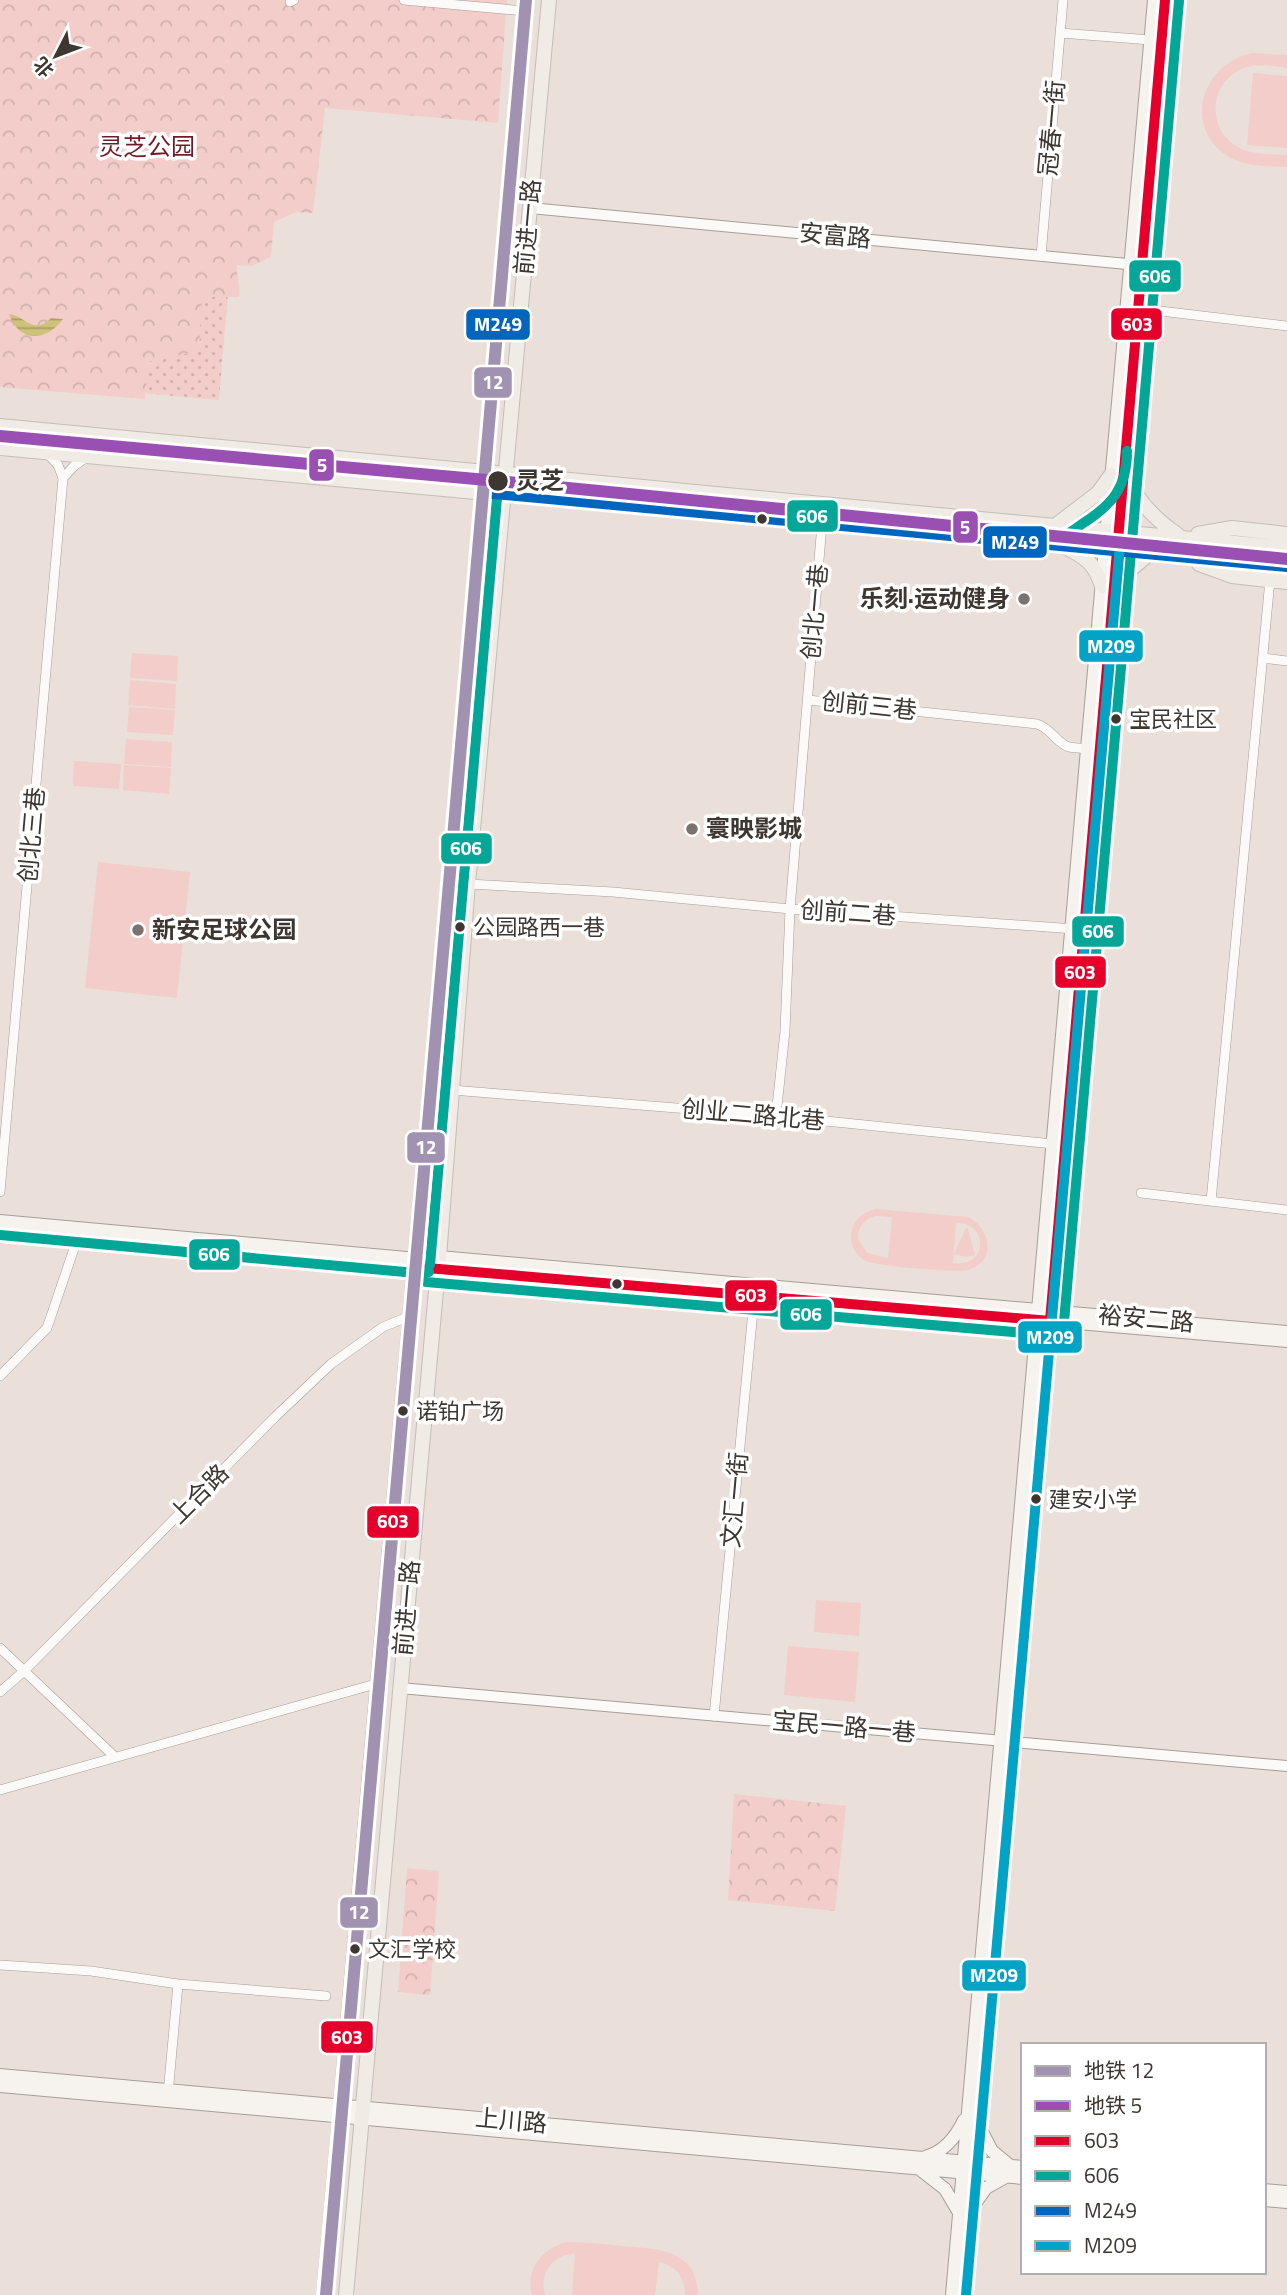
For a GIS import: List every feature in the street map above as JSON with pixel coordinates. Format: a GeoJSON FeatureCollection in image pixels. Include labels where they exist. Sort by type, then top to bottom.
{"type":"FeatureCollection","features":[{"type":"Feature","properties":{"kind":"main road","name":"前进一路"},"geometry":{"type":"LineString","coordinates":[[346,2295],[438,1262],[468,884],[549,0]]}},
{"type":"Feature","properties":{"kind":"main road"},"geometry":{"type":"LineString","coordinates":[[1136,265],[1154,0]]}},
{"type":"Feature","properties":{"kind":"main road"},"geometry":{"type":"LineString","coordinates":[[969,2168],[979,2124],[1007,1741],[1110,550],[1136,265],[1165,0]]}},
{"type":"Feature","properties":{"kind":"main road","name":"前进一路"},"geometry":{"type":"LineString","coordinates":[[324,2295],[526,6]]}},
{"type":"Feature","properties":{"kind":"main road"},"geometry":{"type":"LineString","coordinates":[[501,304],[507,315],[514,315],[521,308]]}},
{"type":"Feature","properties":{"kind":"main road"},"geometry":{"type":"LineString","coordinates":[[0,426],[1287,548]]}},
{"type":"Feature","properties":{"kind":"main road"},"geometry":{"type":"LineString","coordinates":[[0,448],[1287,567]]}},
{"type":"Feature","properties":{"kind":"main road"},"geometry":{"type":"LineString","coordinates":[[1056,525],[1098,494],[1117,471]]}},
{"type":"Feature","properties":{"kind":"main road"},"geometry":{"type":"LineString","coordinates":[[1117,471],[1159,522],[1180,537],[1232,528],[1287,534]]}},
{"type":"Feature","properties":{"kind":"main road"},"geometry":{"type":"LineString","coordinates":[[1044,1315],[1053,1144],[1078,930],[1087,749],[1107,590],[1087,559],[1065,546]]}},
{"type":"Feature","properties":{"kind":"main road"},"geometry":{"type":"LineString","coordinates":[[1107,590],[1149,554]]}},
{"type":"Feature","properties":{"kind":"main road"},"geometry":{"type":"LineString","coordinates":[[1178,557],[1232,576],[1287,582]]}},
{"type":"Feature","properties":{"kind":"main road"},"geometry":{"type":"LineString","coordinates":[[430,1108],[432,1115],[438,1119],[444,1119],[450,1111]]}},
{"type":"Feature","properties":{"kind":"main road","name":"裕安二路"},"geometry":{"type":"LineString","coordinates":[[0,1221],[80,1233],[416,1264],[438,1262],[1044,1315],[1287,1332]]}},
{"type":"Feature","properties":{"kind":"main road","name":"裕安二路"},"geometry":{"type":"LineString","coordinates":[[0,1231],[80,1233]]}},
{"type":"Feature","properties":{"kind":"main road","name":"裕安二路"},"geometry":{"type":"LineString","coordinates":[[1044,1315],[1287,1341]]}},
{"type":"Feature","properties":{"kind":"main road"},"geometry":{"type":"LineString","coordinates":[[952,2295],[965,2212],[969,2168],[968,2114],[1007,1741]]}},
{"type":"Feature","properties":{"kind":"main road","name":"上川路"},"geometry":{"type":"LineString","coordinates":[[0,2075],[168,2096]]}},
{"type":"Feature","properties":{"kind":"main road","name":"上川路"},"geometry":{"type":"LineString","coordinates":[[0,2086],[168,2096],[1014,2170]]}},
{"type":"Feature","properties":{"kind":"main road"},"geometry":{"type":"LineString","coordinates":[[963,2295],[965,2212],[920,2163],[948,2143],[968,2114]]}},
{"type":"Feature","properties":{"kind":"main road"},"geometry":{"type":"LineString","coordinates":[[965,2212],[986,2189],[1014,2170],[992,2151],[979,2124]]}},
{"type":"Feature","properties":{"kind":"main road"},"geometry":{"type":"LineString","coordinates":[[1266,2190],[1287,2192]]}},
{"type":"Feature","properties":{"kind":"main road"},"geometry":{"type":"LineString","coordinates":[[1266,2200],[1287,2202]]}},
{"type":"Feature","properties":{"kind":"street"},"geometry":{"type":"LineString","coordinates":[[404,0],[526,6]]}},
{"type":"Feature","properties":{"kind":"street","name":"冠春一街"},"geometry":{"type":"LineString","coordinates":[[1041,256],[1063,0]]}},
{"type":"Feature","properties":{"kind":"street"},"geometry":{"type":"LineString","coordinates":[[1060,33],[1150,40]]}},
{"type":"Feature","properties":{"kind":"street","name":"安富路"},"geometry":{"type":"LineString","coordinates":[[530,208],[1136,265]]}},
{"type":"Feature","properties":{"kind":"street"},"geometry":{"type":"LineString","coordinates":[[1132,308],[1287,326]]}},
{"type":"Feature","properties":{"kind":"street"},"geometry":{"type":"LineString","coordinates":[[46,452],[58,465],[63,478],[87,457]]}},
{"type":"Feature","properties":{"kind":"street","name":"创北三巷"},"geometry":{"type":"LineString","coordinates":[[0,1192],[63,478]]}},
{"type":"Feature","properties":{"kind":"street","name":"创北一巷"},"geometry":{"type":"LineString","coordinates":[[808,700],[822,524]]}},
{"type":"Feature","properties":{"kind":"street"},"geometry":{"type":"LineString","coordinates":[[1211,1201],[1270,580]]}},
{"type":"Feature","properties":{"kind":"street"},"geometry":{"type":"LineString","coordinates":[[1263,658],[1287,660]]}},
{"type":"Feature","properties":{"kind":"street"},"geometry":{"type":"LineString","coordinates":[[776,1116],[785,1031],[790,909],[808,700]]}},
{"type":"Feature","properties":{"kind":"street","name":"创前三巷"},"geometry":{"type":"LineString","coordinates":[[808,700],[1037,724],[1047,727],[1069,747],[1087,749]]}},
{"type":"Feature","properties":{"kind":"street","name":"创前二巷"},"geometry":{"type":"LineString","coordinates":[[468,884],[613,892],[790,909],[1078,930]]}},
{"type":"Feature","properties":{"kind":"street","name":"创业二路北巷"},"geometry":{"type":"LineString","coordinates":[[452,1090],[776,1116],[1053,1144]]}},
{"type":"Feature","properties":{"kind":"street"},"geometry":{"type":"LineString","coordinates":[[1141,1193],[1287,1210]]}},
{"type":"Feature","properties":{"kind":"street"},"geometry":{"type":"LineString","coordinates":[[0,1376],[47,1328],[80,1233]]}},
{"type":"Feature","properties":{"kind":"street","name":"文汇一街"},"geometry":{"type":"LineString","coordinates":[[715,1716],[755,1290]]}},
{"type":"Feature","properties":{"kind":"street","name":"上合路"},"geometry":{"type":"LineString","coordinates":[[0,1692],[331,1364],[383,1327],[412,1315]]}},
{"type":"Feature","properties":{"kind":"street"},"geometry":{"type":"LineString","coordinates":[[0,1648],[115,1757]]}},
{"type":"Feature","properties":{"kind":"street"},"geometry":{"type":"LineString","coordinates":[[0,1790],[379,1683]]}},
{"type":"Feature","properties":{"kind":"street","name":"宝民一路一巷"},"geometry":{"type":"LineString","coordinates":[[400,1688],[1287,1766]]}},
{"type":"Feature","properties":{"kind":"street"},"geometry":{"type":"LineString","coordinates":[[0,1965],[91,1971],[178,1984],[326,1996]]}},
{"type":"Feature","properties":{"kind":"street"},"geometry":{"type":"LineString","coordinates":[[168,2096],[178,1984]]}},
{"type":"Feature","properties":{"kind":"green space","name":"灵芝公园"},"geometry":{"type":"Polygon","coordinates":[[[0,0],[507,0],[498,123],[325,108],[313,213],[296,212],[274,222],[271,257],[251,266],[237,265],[239,297],[202,297],[199,351],[148,362],[145,399],[0,387],[0,0]]]}},
{"type":"Feature","properties":{"kind":"green space"},"geometry":{"type":"Polygon","coordinates":[[[1252,53],[1287,55],[1287,68],[1250,66],[1228,78],[1217,98],[1217,120],[1228,140],[1238,147],[1255,153],[1287,155],[1287,167],[1252,165],[1233,159],[1217,147],[1207,133],[1202,117],[1203,101],[1209,85],[1219,71],[1234,60],[1252,53]]]}},
{"type":"Feature","properties":{"kind":"green space"},"geometry":{"type":"Polygon","coordinates":[[[1253,73],[1287,76],[1287,148],[1247,145],[1253,73]]]}},
{"type":"Feature","properties":{"kind":"green space"},"geometry":{"type":"Polygon","coordinates":[[[230,269],[219,400],[98,389],[230,269]]]}},
{"type":"Feature","properties":{"kind":"green space"},"geometry":{"type":"Polygon","coordinates":[[[132,653],[178,656],[177,681],[130,678],[132,653]]]}},
{"type":"Feature","properties":{"kind":"green space"},"geometry":{"type":"Polygon","coordinates":[[[130,680],[176,684],[175,709],[128,705],[130,680]]]}},
{"type":"Feature","properties":{"kind":"green space"},"geometry":{"type":"Polygon","coordinates":[[[129,707],[175,710],[173,735],[127,732],[129,707]]]}},
{"type":"Feature","properties":{"kind":"green space"},"geometry":{"type":"Polygon","coordinates":[[[126,739],[172,742],[171,767],[124,764],[126,739]]]}},
{"type":"Feature","properties":{"kind":"green space"},"geometry":{"type":"Polygon","coordinates":[[[74,761],[121,764],[119,789],[73,786],[74,761]]]}},
{"type":"Feature","properties":{"kind":"green space"},"geometry":{"type":"Polygon","coordinates":[[[124,765],[171,768],[169,794],[123,790],[124,765]]]}},
{"type":"Feature","properties":{"kind":"green space","name":"新安足球公园"},"geometry":{"type":"Polygon","coordinates":[[[98,862],[190,872],[177,998],[85,988],[98,862]]]}},
{"type":"Feature","properties":{"kind":"green space"},"geometry":{"type":"Polygon","coordinates":[[[871,1210],[968,1217],[976,1222],[986,1236],[987,1253],[977,1266],[961,1271],[900,1267],[866,1261],[854,1250],[851,1234],[856,1220],[871,1210]],[[876,1216],[862,1224],[858,1239],[867,1253],[888,1258],[892,1217],[876,1216]],[[956,1223],[953,1263],[965,1263],[973,1259],[978,1252],[979,1237],[975,1230],[967,1225],[956,1223]]]}},
{"type":"Feature","properties":{"kind":"green space"},"geometry":{"type":"Polygon","coordinates":[[[967,1226],[975,1255],[966,1257],[954,1254],[967,1226]]]}},
{"type":"Feature","properties":{"kind":"green space"},"geometry":{"type":"Polygon","coordinates":[[[816,1600],[861,1603],[859,1636],[814,1632],[816,1600]]]}},
{"type":"Feature","properties":{"kind":"green space"},"geometry":{"type":"Polygon","coordinates":[[[788,1646],[859,1652],[855,1702],[784,1695],[788,1646]]]}},
{"type":"Feature","properties":{"kind":"green space"},"geometry":{"type":"Polygon","coordinates":[[[734,1794],[846,1806],[835,1911],[728,1900],[734,1794]]]}},
{"type":"Feature","properties":{"kind":"green space"},"geometry":{"type":"Polygon","coordinates":[[[407,1868],[439,1871],[430,1995],[398,1992],[407,1868]]]}},
{"type":"Feature","properties":{"kind":"green space"},"geometry":{"type":"Polygon","coordinates":[[[567,2242],[648,2248],[673,2254],[691,2268],[698,2295],[685,2295],[678,2273],[659,2262],[655,2295],[572,2295],[575,2254],[554,2261],[544,2280],[545,2295],[532,2295],[530,2286],[533,2268],[550,2249],[567,2242]]]}},
{"type":"Feature","properties":{"kind":"shaded area"},"geometry":{"type":"Polygon","coordinates":[[[9,314],[34,325],[45,323],[51,318],[63,319],[49,332],[33,336],[19,330],[9,314]]]}},
{"type":"Feature","properties":{"kind":"metro line","name":"12"},"geometry":{"type":"LineString","coordinates":[[326,2295],[526,0]]}},
{"type":"Feature","properties":{"kind":"metro line","name":"5"},"geometry":{"type":"LineString","coordinates":[[0,436],[498,481],[1287,559]]}},
{"type":"Feature","properties":{"kind":"transit line","name":"M249"},"geometry":{"type":"LineString","coordinates":[[526,0],[483,493],[1287,567]]}},
{"type":"Feature","properties":{"kind":"transit line","name":"603"},"geometry":{"type":"LineString","coordinates":[[427,1268],[1050,1321],[1165,0]]}},
{"type":"Feature","properties":{"kind":"transit line","name":"606"},"geometry":{"type":"LineString","coordinates":[[426,1282],[1049,1335],[1057,1333],[1062,1327],[1179,1]]}},
{"type":"Feature","properties":{"kind":"transit line","name":"606"},"geometry":{"type":"LineString","coordinates":[[430,1265],[498,487],[1057,539],[1093,517],[1116,494],[1124,475],[1127,451]]}},
{"type":"Feature","properties":{"kind":"transit line","name":"M209"},"geometry":{"type":"LineString","coordinates":[[966,2295],[1120,545],[1286,562]]}},
{"type":"Feature","properties":{"kind":"transit line","name":"606"},"geometry":{"type":"LineString","coordinates":[[0,1235],[416,1273],[429,1272]]}},
{"type":"Feature","properties":{"kind":"transit line","name":"603"},"geometry":{"type":"LineString","coordinates":[[324,2295],[416,1264]]}},
{"type":"Feature","properties":{"kind":"place","name":"灵芝"},"geometry":{"type":"Point","coordinates":[498,481]}},
{"type":"Feature","properties":{"kind":"place","name":"乐刻·运动健身"},"geometry":{"type":"Point","coordinates":[1024,599]}},
{"type":"Feature","properties":{"kind":"place","name":"宝民社区"},"geometry":{"type":"Point","coordinates":[1116,719]}},
{"type":"Feature","properties":{"kind":"place","name":"寰映影城"},"geometry":{"type":"Point","coordinates":[692,829]}},
{"type":"Feature","properties":{"kind":"place","name":"公园路西一巷"},"geometry":{"type":"Point","coordinates":[460,927]}},
{"type":"Feature","properties":{"kind":"place","name":"新安足球公园"},"geometry":{"type":"Point","coordinates":[138,930]}},
{"type":"Feature","properties":{"kind":"place","name":"诺铂广场"},"geometry":{"type":"Point","coordinates":[403,1411]}},
{"type":"Feature","properties":{"kind":"place","name":"建安小学"},"geometry":{"type":"Point","coordinates":[1036,1499]}},
{"type":"Feature","properties":{"kind":"place","name":"文汇学校"},"geometry":{"type":"Point","coordinates":[355,1949]}}]}
